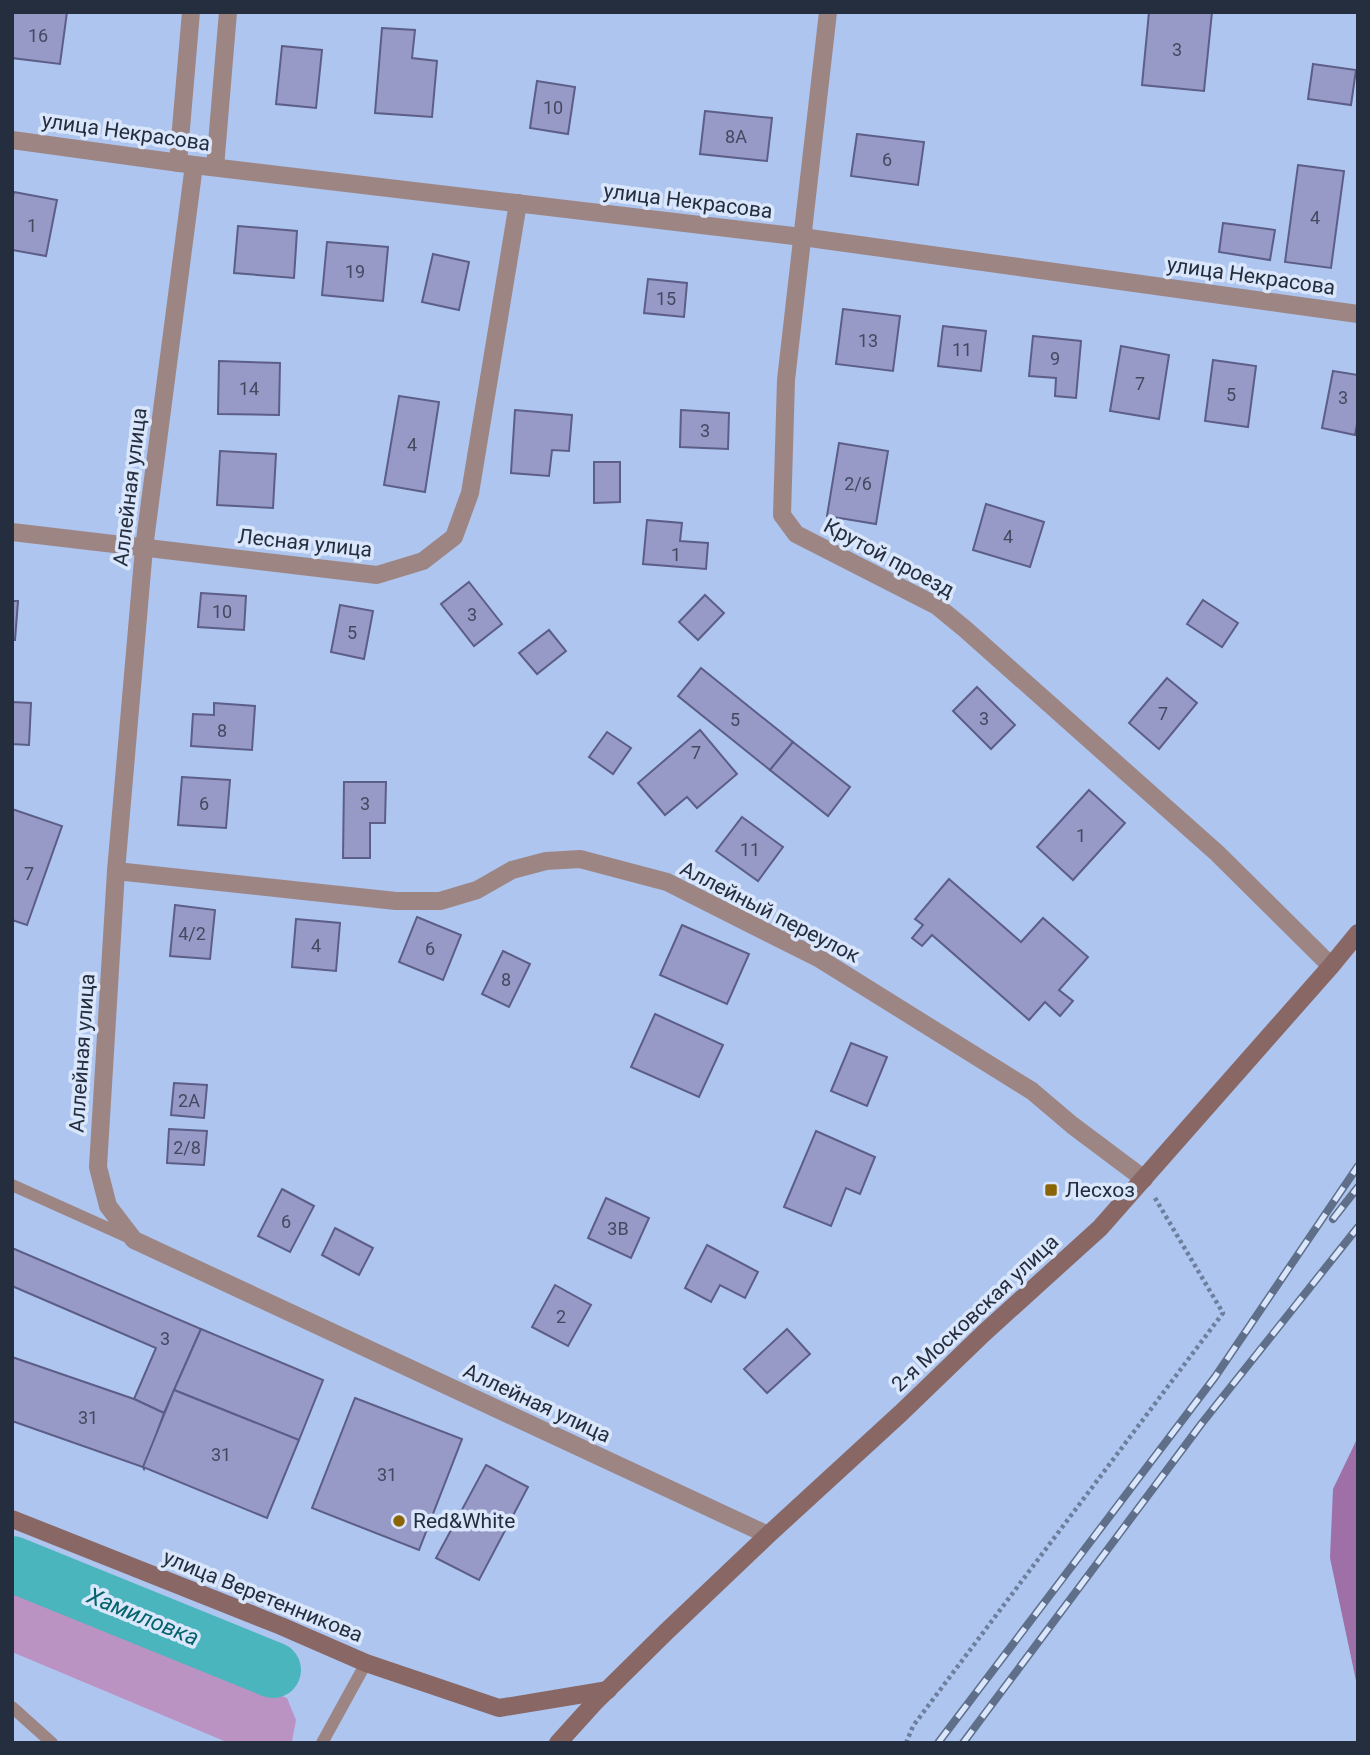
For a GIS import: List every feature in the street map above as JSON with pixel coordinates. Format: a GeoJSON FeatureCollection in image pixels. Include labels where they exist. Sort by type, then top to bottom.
{"type":"FeatureCollection","features":[{"type":"Feature","properties":{"kind":"main road","name":"2-я Московская улица"},"geometry":{"type":"LineString","coordinates":[[558,1743],[602,1696],[768,1535],[1100,1228],[1358,933]]}},
{"type":"Feature","properties":{"kind":"main road","name":"улица Веретенникова"},"geometry":{"type":"LineString","coordinates":[[12,1519],[281,1626],[366,1663],[499,1709],[602,1696]]}},
{"type":"Feature","properties":{"kind":"street","name":"Аллейная улица"},"geometry":{"type":"LineString","coordinates":[[191,12],[186,164],[144,548],[117,871],[98,1167],[108,1206],[134,1240],[768,1535]]}},
{"type":"Feature","properties":{"kind":"street"},"geometry":{"type":"LineString","coordinates":[[215,167],[228,12]]}},
{"type":"Feature","properties":{"kind":"street","name":"Крутой проезд"},"geometry":{"type":"LineString","coordinates":[[828,12],[786,380],[782,515],[796,534],[937,606],[965,629],[1217,853],[1331,966]]}},
{"type":"Feature","properties":{"kind":"street","name":"улица Некрасова"},"geometry":{"type":"LineString","coordinates":[[12,140],[186,164],[802,237],[1358,314]]}},
{"type":"Feature","properties":{"kind":"street","name":"Лесная улица"},"geometry":{"type":"LineString","coordinates":[[12,532],[377,575],[423,561],[454,537],[470,493],[518,203]]}},
{"type":"Feature","properties":{"kind":"street","name":"Аллейный переулок"},"geometry":{"type":"LineString","coordinates":[[117,871],[396,901],[440,901],[477,890],[512,870],[546,861],[580,859],[667,882],[820,960],[1032,1091],[1144,1179]]}},
{"type":"Feature","properties":{"kind":"lane"},"geometry":{"type":"LineString","coordinates":[[12,1185],[134,1240]]}},
{"type":"Feature","properties":{"kind":"lane"},"geometry":{"type":"LineString","coordinates":[[322,1743],[366,1663]]}},
{"type":"Feature","properties":{"kind":"lane"},"geometry":{"type":"LineString","coordinates":[[12,1707],[52,1743]]}},
{"type":"Feature","properties":{"kind":"path"},"geometry":{"type":"LineString","coordinates":[[906,1743],[913,1726],[1223,1314],[1144,1179]]}},
{"type":"Feature","properties":{"kind":"shaded area"},"geometry":{"type":"Polygon","coordinates":[[[1358,1437],[1358,1690],[1330,1558],[1333,1489],[1358,1437]]]}},
{"type":"Feature","properties":{"kind":"shaded area"},"geometry":{"type":"Polygon","coordinates":[[[12,1587],[287,1698],[296,1720],[292,1741],[229,1743],[12,1652],[12,1587]]]}},
{"type":"Feature","properties":{"kind":"building"},"geometry":{"type":"Polygon","coordinates":[[[12,12],[67,12],[60,64],[12,58],[12,12]]]}},
{"type":"Feature","properties":{"kind":"building"},"geometry":{"type":"Polygon","coordinates":[[[1149,12],[1212,12],[1204,91],[1142,85],[1149,12]]]}},
{"type":"Feature","properties":{"kind":"building"},"geometry":{"type":"Polygon","coordinates":[[[382,28],[415,30],[412,58],[437,61],[432,117],[375,113],[382,28]]]}},
{"type":"Feature","properties":{"kind":"building"},"geometry":{"type":"Polygon","coordinates":[[[282,46],[322,50],[316,108],[276,104],[282,46]]]}},
{"type":"Feature","properties":{"kind":"building"},"geometry":{"type":"Polygon","coordinates":[[[1313,64],[1356,70],[1351,105],[1308,99],[1313,64]]]}},
{"type":"Feature","properties":{"kind":"building"},"geometry":{"type":"Polygon","coordinates":[[[537,81],[575,87],[568,134],[530,128],[537,81]]]}},
{"type":"Feature","properties":{"kind":"building"},"geometry":{"type":"Polygon","coordinates":[[[705,111],[772,118],[767,161],[700,154],[705,111]]]}},
{"type":"Feature","properties":{"kind":"building"},"geometry":{"type":"Polygon","coordinates":[[[857,134],[924,142],[918,185],[851,176],[857,134]]]}},
{"type":"Feature","properties":{"kind":"building"},"geometry":{"type":"Polygon","coordinates":[[[1298,165],[1344,171],[1331,268],[1285,262],[1298,165]]]}},
{"type":"Feature","properties":{"kind":"building"},"geometry":{"type":"Polygon","coordinates":[[[14,192],[57,200],[46,256],[12,250],[14,192]]]}},
{"type":"Feature","properties":{"kind":"building"},"geometry":{"type":"Polygon","coordinates":[[[1223,223],[1275,230],[1270,260],[1219,252],[1223,223]]]}},
{"type":"Feature","properties":{"kind":"building"},"geometry":{"type":"Polygon","coordinates":[[[238,226],[297,231],[294,278],[234,273],[238,226]]]}},
{"type":"Feature","properties":{"kind":"building"},"geometry":{"type":"Polygon","coordinates":[[[327,242],[388,247],[383,301],[322,295],[327,242]]]}},
{"type":"Feature","properties":{"kind":"building"},"geometry":{"type":"Polygon","coordinates":[[[433,254],[469,262],[459,310],[422,302],[433,254]]]}},
{"type":"Feature","properties":{"kind":"building"},"geometry":{"type":"Polygon","coordinates":[[[648,279],[687,283],[684,317],[644,313],[648,279]]]}},
{"type":"Feature","properties":{"kind":"building"},"geometry":{"type":"Polygon","coordinates":[[[843,309],[900,316],[893,371],[836,364],[843,309]]]}},
{"type":"Feature","properties":{"kind":"building"},"geometry":{"type":"Polygon","coordinates":[[[943,326],[986,331],[981,371],[938,366],[943,326]]]}},
{"type":"Feature","properties":{"kind":"building"},"geometry":{"type":"Polygon","coordinates":[[[1033,336],[1081,341],[1076,398],[1055,396],[1056,378],[1029,376],[1033,336]]]}},
{"type":"Feature","properties":{"kind":"building"},"geometry":{"type":"Polygon","coordinates":[[[1121,346],[1169,355],[1159,419],[1110,411],[1121,346]]]}},
{"type":"Feature","properties":{"kind":"building"},"geometry":{"type":"Polygon","coordinates":[[[1213,360],[1256,366],[1248,427],[1205,421],[1213,360]]]}},
{"type":"Feature","properties":{"kind":"building"},"geometry":{"type":"Polygon","coordinates":[[[219,361],[280,363],[279,415],[218,414],[219,361]]]}},
{"type":"Feature","properties":{"kind":"building"},"geometry":{"type":"Polygon","coordinates":[[[1333,371],[1358,375],[1358,419],[1355,435],[1322,428],[1333,371]]]}},
{"type":"Feature","properties":{"kind":"building"},"geometry":{"type":"Polygon","coordinates":[[[399,396],[439,402],[425,492],[384,485],[399,396]]]}},
{"type":"Feature","properties":{"kind":"building"},"geometry":{"type":"Polygon","coordinates":[[[515,410],[572,415],[569,451],[552,450],[549,476],[511,473],[515,410]]]}},
{"type":"Feature","properties":{"kind":"building"},"geometry":{"type":"Polygon","coordinates":[[[681,410],[729,413],[728,449],[680,447],[681,410]]]}},
{"type":"Feature","properties":{"kind":"building"},"geometry":{"type":"Polygon","coordinates":[[[839,443],[888,451],[876,524],[827,516],[839,443]]]}},
{"type":"Feature","properties":{"kind":"building"},"geometry":{"type":"Polygon","coordinates":[[[220,451],[276,454],[273,508],[217,505],[220,451]]]}},
{"type":"Feature","properties":{"kind":"building"},"geometry":{"type":"Polygon","coordinates":[[[594,462],[620,462],[620,502],[594,503],[594,462]]]}},
{"type":"Feature","properties":{"kind":"building"},"geometry":{"type":"Polygon","coordinates":[[[986,504],[1044,522],[1030,567],[973,550],[986,504]]]}},
{"type":"Feature","properties":{"kind":"building"},"geometry":{"type":"Polygon","coordinates":[[[647,520],[682,523],[680,541],[708,543],[706,569],[643,564],[647,520]]]}},
{"type":"Feature","properties":{"kind":"building"},"geometry":{"type":"Polygon","coordinates":[[[469,582],[502,624],[474,646],[441,604],[469,582]]]}},
{"type":"Feature","properties":{"kind":"building"},"geometry":{"type":"Polygon","coordinates":[[[201,593],[246,596],[244,630],[198,627],[201,593]]]}},
{"type":"Feature","properties":{"kind":"building"},"geometry":{"type":"Polygon","coordinates":[[[705,595],[724,613],[698,640],[679,622],[705,595]]]}},
{"type":"Feature","properties":{"kind":"building"},"geometry":{"type":"Polygon","coordinates":[[[1203,600],[1238,623],[1222,647],[1187,624],[1203,600]]]}},
{"type":"Feature","properties":{"kind":"building"},"geometry":{"type":"Polygon","coordinates":[[[12,601],[18,601],[15,640],[12,640],[12,601]]]}},
{"type":"Feature","properties":{"kind":"building"},"geometry":{"type":"Polygon","coordinates":[[[340,605],[373,611],[364,659],[331,652],[340,605]]]}},
{"type":"Feature","properties":{"kind":"building"},"geometry":{"type":"Polygon","coordinates":[[[549,630],[566,651],[537,674],[519,653],[549,630]]]}},
{"type":"Feature","properties":{"kind":"building"},"geometry":{"type":"Polygon","coordinates":[[[701,668],[793,742],[770,770],[678,696],[701,668]]]}},
{"type":"Feature","properties":{"kind":"building"},"geometry":{"type":"Polygon","coordinates":[[[1167,678],[1197,703],[1159,749],[1129,723],[1167,678]]]}},
{"type":"Feature","properties":{"kind":"building"},"geometry":{"type":"Polygon","coordinates":[[[977,687],[1015,725],[991,749],[953,711],[977,687]]]}},
{"type":"Feature","properties":{"kind":"building"},"geometry":{"type":"Polygon","coordinates":[[[12,702],[31,703],[29,745],[12,744],[12,702]]]}},
{"type":"Feature","properties":{"kind":"building"},"geometry":{"type":"Polygon","coordinates":[[[214,703],[255,706],[252,750],[191,746],[193,714],[214,715],[214,703]]]}},
{"type":"Feature","properties":{"kind":"building"},"geometry":{"type":"Polygon","coordinates":[[[700,730],[737,774],[697,808],[687,797],[665,815],[638,783],[700,730]]]}},
{"type":"Feature","properties":{"kind":"building"},"geometry":{"type":"Polygon","coordinates":[[[607,732],[631,748],[613,774],[589,757],[607,732]]]}},
{"type":"Feature","properties":{"kind":"building"},"geometry":{"type":"Polygon","coordinates":[[[793,742],[850,787],[828,816],[770,770],[793,742]]]}},
{"type":"Feature","properties":{"kind":"building"},"geometry":{"type":"Polygon","coordinates":[[[182,777],[230,780],[226,828],[178,825],[182,777]]]}},
{"type":"Feature","properties":{"kind":"building"},"geometry":{"type":"Polygon","coordinates":[[[344,782],[386,782],[385,823],[370,823],[370,858],[343,858],[344,782]]]}},
{"type":"Feature","properties":{"kind":"building"},"geometry":{"type":"Polygon","coordinates":[[[1089,790],[1125,823],[1073,880],[1037,847],[1089,790]]]}},
{"type":"Feature","properties":{"kind":"building"},"geometry":{"type":"Polygon","coordinates":[[[12,809],[62,826],[27,925],[12,920],[12,809]]]}},
{"type":"Feature","properties":{"kind":"building"},"geometry":{"type":"Polygon","coordinates":[[[742,817],[783,847],[758,881],[716,851],[742,817]]]}},
{"type":"Feature","properties":{"kind":"building"},"geometry":{"type":"Polygon","coordinates":[[[949,879],[1021,942],[1043,918],[1088,957],[1059,990],[1073,1001],[1060,1016],[1045,1002],[1029,1020],[932,935],[922,946],[912,938],[923,925],[915,919],[949,879]]]}},
{"type":"Feature","properties":{"kind":"building"},"geometry":{"type":"Polygon","coordinates":[[[175,905],[215,910],[210,959],[170,956],[175,905]]]}},
{"type":"Feature","properties":{"kind":"building"},"geometry":{"type":"Polygon","coordinates":[[[417,917],[461,935],[443,980],[399,962],[417,917]]]}},
{"type":"Feature","properties":{"kind":"building"},"geometry":{"type":"Polygon","coordinates":[[[296,919],[340,923],[336,971],[292,967],[296,919]]]}},
{"type":"Feature","properties":{"kind":"building"},"geometry":{"type":"Polygon","coordinates":[[[682,925],[749,954],[727,1004],[660,975],[682,925]]]}},
{"type":"Feature","properties":{"kind":"building"},"geometry":{"type":"Polygon","coordinates":[[[503,951],[530,964],[509,1007],[482,994],[503,951]]]}},
{"type":"Feature","properties":{"kind":"building"},"geometry":{"type":"Polygon","coordinates":[[[655,1014],[723,1045],[699,1097],[631,1067],[655,1014]]]}},
{"type":"Feature","properties":{"kind":"building"},"geometry":{"type":"Polygon","coordinates":[[[851,1043],[887,1057],[867,1106],[831,1091],[851,1043]]]}},
{"type":"Feature","properties":{"kind":"building"},"geometry":{"type":"Polygon","coordinates":[[[174,1083],[207,1085],[204,1118],[171,1115],[174,1083]]]}},
{"type":"Feature","properties":{"kind":"building"},"geometry":{"type":"Polygon","coordinates":[[[169,1129],[207,1131],[204,1165],[167,1163],[169,1129]]]}},
{"type":"Feature","properties":{"kind":"building"},"geometry":{"type":"Polygon","coordinates":[[[816,1131],[875,1157],[860,1194],[846,1188],[831,1226],[784,1207],[816,1131]]]}},
{"type":"Feature","properties":{"kind":"building"},"geometry":{"type":"Polygon","coordinates":[[[282,1189],[314,1206],[290,1252],[258,1236],[282,1189]]]}},
{"type":"Feature","properties":{"kind":"building"},"geometry":{"type":"Polygon","coordinates":[[[606,1198],[649,1218],[631,1258],[588,1238],[606,1198]]]}},
{"type":"Feature","properties":{"kind":"building"},"geometry":{"type":"Polygon","coordinates":[[[335,1228],[373,1248],[359,1275],[322,1255],[335,1228]]]}},
{"type":"Feature","properties":{"kind":"building"},"geometry":{"type":"Polygon","coordinates":[[[707,1245],[758,1272],[745,1298],[720,1285],[711,1302],[685,1288],[707,1245]]]}},
{"type":"Feature","properties":{"kind":"building"},"geometry":{"type":"Polygon","coordinates":[[[12,1248],[201,1329],[164,1413],[134,1399],[156,1348],[12,1286],[12,1248]]]}},
{"type":"Feature","properties":{"kind":"building"},"geometry":{"type":"Polygon","coordinates":[[[555,1285],[591,1305],[568,1346],[532,1327],[555,1285]]]}},
{"type":"Feature","properties":{"kind":"building"},"geometry":{"type":"Polygon","coordinates":[[[201,1329],[323,1380],[299,1440],[174,1390],[201,1329]]]}},
{"type":"Feature","properties":{"kind":"building"},"geometry":{"type":"Polygon","coordinates":[[[787,1329],[810,1354],[767,1393],[744,1369],[787,1329]]]}},
{"type":"Feature","properties":{"kind":"building"},"geometry":{"type":"Polygon","coordinates":[[[12,1357],[134,1399],[164,1413],[144,1469],[12,1421],[12,1357]]]}},
{"type":"Feature","properties":{"kind":"building"},"geometry":{"type":"Polygon","coordinates":[[[174,1390],[299,1440],[267,1518],[143,1467],[174,1390]]]}},
{"type":"Feature","properties":{"kind":"building"},"geometry":{"type":"Polygon","coordinates":[[[355,1398],[462,1439],[419,1550],[312,1508],[355,1398]]]}},
{"type":"Feature","properties":{"kind":"building"},"geometry":{"type":"Polygon","coordinates":[[[486,1465],[528,1487],[479,1580],[436,1558],[486,1465]]]}},
{"type":"Feature","properties":{"kind":"waterway","name":"Хамиловка"},"geometry":{"type":"LineString","coordinates":[[12,1564],[273,1670]]}},
{"type":"Feature","properties":{"kind":"railway"},"geometry":{"type":"LineString","coordinates":[[938,1743],[1215,1377],[1358,1166]]}},
{"type":"Feature","properties":{"kind":"railway"},"geometry":{"type":"LineString","coordinates":[[1333,1219],[1358,1187]]}},
{"type":"Feature","properties":{"kind":"railway"},"geometry":{"type":"LineString","coordinates":[[963,1743],[1202,1423],[1358,1227]]}},
{"type":"Feature","properties":{"kind":"place","name":"Лесхоз"},"geometry":{"type":"Point","coordinates":[1051,1190]}},
{"type":"Feature","properties":{"kind":"place","name":"Red&White"},"geometry":{"type":"Point","coordinates":[399,1521]}}]}
